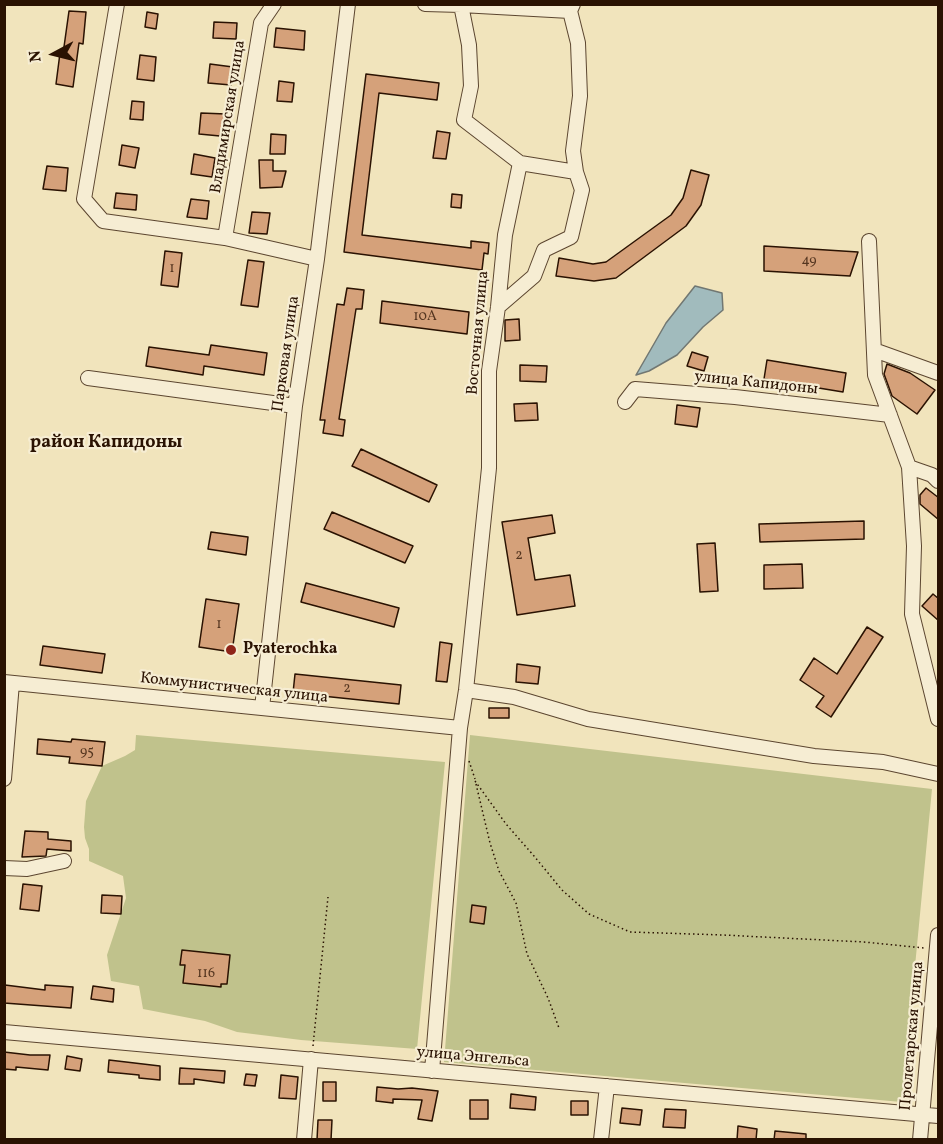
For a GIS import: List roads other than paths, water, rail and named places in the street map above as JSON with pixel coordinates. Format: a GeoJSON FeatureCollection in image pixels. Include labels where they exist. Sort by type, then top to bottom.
{"type":"FeatureCollection","features":[{"type":"Feature","properties":{"kind":"street"},"geometry":{"type":"LineString","coordinates":[[117,4],[84,199],[103,221],[225,238],[317,259]]}},
{"type":"Feature","properties":{"kind":"street","name":"Владимирская улица"},"geometry":{"type":"LineString","coordinates":[[225,238],[261,23],[274,4]]}},
{"type":"Feature","properties":{"kind":"street","name":"Парковая улица"},"geometry":{"type":"LineString","coordinates":[[262,708],[295,406],[317,259],[348,4]]}},
{"type":"Feature","properties":{"kind":"street"},"geometry":{"type":"LineString","coordinates":[[425,4],[572,8],[578,43],[580,96],[573,151],[582,190],[571,237],[544,250],[534,276],[498,307]]}},
{"type":"Feature","properties":{"kind":"street"},"geometry":{"type":"LineString","coordinates":[[462,5],[470,45],[471,86],[464,120],[520,163],[576,172]]}},
{"type":"Feature","properties":{"kind":"street","name":"Восточная улица"},"geometry":{"type":"LineString","coordinates":[[432,1071],[460,728],[489,468],[489,371],[505,234],[520,163]]}},
{"type":"Feature","properties":{"kind":"street"},"geometry":{"type":"LineString","coordinates":[[869,241],[875,375],[909,467],[914,546],[912,614],[939,719]]}},
{"type":"Feature","properties":{"kind":"street"},"geometry":{"type":"LineString","coordinates":[[874,350],[939,373]]}},
{"type":"Feature","properties":{"kind":"street"},"geometry":{"type":"LineString","coordinates":[[88,378],[295,406]]}},
{"type":"Feature","properties":{"kind":"street","name":"улица Капидоны"},"geometry":{"type":"LineString","coordinates":[[625,402],[635,389],[735,397],[890,415]]}},
{"type":"Feature","properties":{"kind":"street"},"geometry":{"type":"LineString","coordinates":[[909,467],[932,475],[939,481]]}},
{"type":"Feature","properties":{"kind":"street"},"geometry":{"type":"LineString","coordinates":[[4,779],[8,683]]}},
{"type":"Feature","properties":{"kind":"street","name":"Коммунистическая улица"},"geometry":{"type":"LineString","coordinates":[[8,683],[460,728]]}},
{"type":"Feature","properties":{"kind":"street"},"geometry":{"type":"LineString","coordinates":[[466,690],[514,697],[588,719],[814,756],[883,762],[939,774]]}},
{"type":"Feature","properties":{"kind":"street"},"geometry":{"type":"LineString","coordinates":[[4,868],[27,869],[64,861]]}},
{"type":"Feature","properties":{"kind":"street","name":"Пролетарская улица"},"geometry":{"type":"LineString","coordinates":[[920,1140],[939,935]]}},
{"type":"Feature","properties":{"kind":"street","name":"улица Энгельса"},"geometry":{"type":"LineString","coordinates":[[4,1032],[939,1116]]}},
{"type":"Feature","properties":{"kind":"street"},"geometry":{"type":"LineString","coordinates":[[304,1140],[312,1059]]}},
{"type":"Feature","properties":{"kind":"street"},"geometry":{"type":"LineString","coordinates":[[601,1140],[607,1086]]}},
{"type":"Feature","properties":{"kind":"water"},"geometry":{"type":"Polygon","coordinates":[[[695,286],[722,293],[723,310],[703,327],[677,355],[649,371],[636,375],[666,323],[695,286]]]}},
{"type":"Feature","properties":{"kind":"place","name":"Pyaterochka"},"geometry":{"type":"Point","coordinates":[231,650]}},
{"type":"Feature","properties":{"kind":"district","name":"район Капидоны"},"geometry":{"type":"Point","coordinates":[106,444]}}]}
